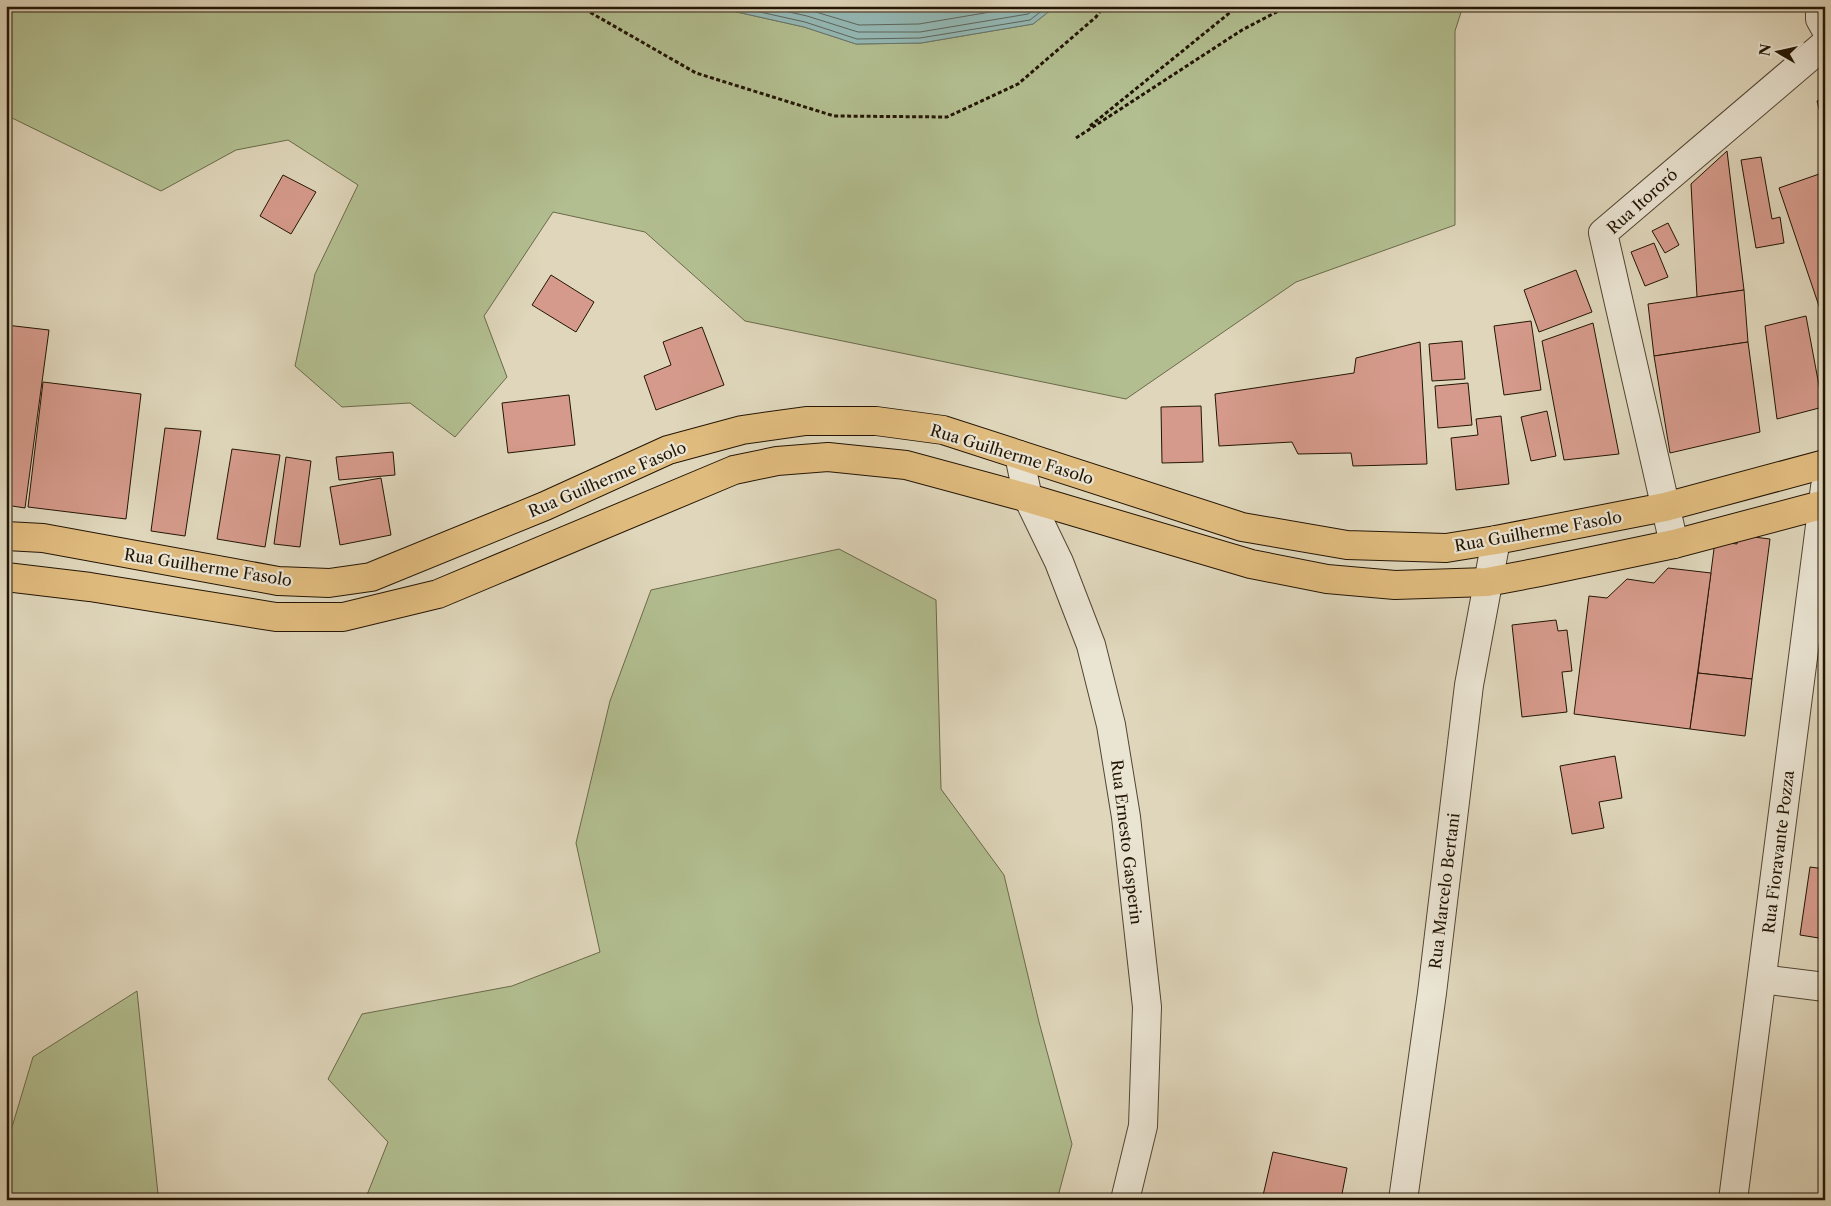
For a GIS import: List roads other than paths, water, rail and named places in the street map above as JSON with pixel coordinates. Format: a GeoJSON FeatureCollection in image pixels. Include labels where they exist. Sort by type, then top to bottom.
{"type":"FeatureCollection","features":[{"type":"Feature","properties":{"kind":"main road","name":"Rua Guilherme Fasolo"},"geometry":{"type":"LineString","coordinates":[[6,536],[43,538],[278,581],[329,583],[371,577],[545,506],[668,450],[742,430],[806,421],[876,421],[943,430],[1242,527],[1347,545],[1446,548],[1496,540],[1665,507],[1825,464]]}},
{"type":"Feature","properties":{"kind":"main road"},"geometry":{"type":"LineString","coordinates":[[6,577],[90,587],[276,617],[343,617],[438,594],[734,470],[777,461],[828,457],[906,465],[1028,498],[1251,564],[1327,579],[1395,585],[1487,582],[1674,544],[1824,498]]}},
{"type":"Feature","properties":{"kind":"street"},"geometry":{"type":"LineString","coordinates":[[1820,6],[1820,19],[1825,28]]}},
{"type":"Feature","properties":{"kind":"street","name":"Rua Itororó"},"geometry":{"type":"LineString","coordinates":[[1674,544],[1603,233],[1825,44]]}},
{"type":"Feature","properties":{"kind":"street","name":"Rua Ernesto Gasperin"},"geometry":{"type":"LineString","coordinates":[[1018,455],[1028,498],[1059,562],[1091,645],[1111,725],[1126,817],[1147,1007],[1143,1126],[1125,1200]]}},
{"type":"Feature","properties":{"kind":"street","name":"Rua Fioravante Pozza"},"geometry":{"type":"LineString","coordinates":[[1733,1200],[1824,498]]}},
{"type":"Feature","properties":{"kind":"street","name":"Rua Marcelo Bertani"},"geometry":{"type":"LineString","coordinates":[[1403,1200],[1432,994],[1468,685],[1496,540]]}},
{"type":"Feature","properties":{"kind":"street"},"geometry":{"type":"LineString","coordinates":[[1762,979],[1825,987]]}},
{"type":"Feature","properties":{"kind":"water"},"geometry":{"type":"Polygon","coordinates":[[[710,6],[1056,6],[1033,24],[921,43],[856,44],[804,27],[710,6]]]}}]}
